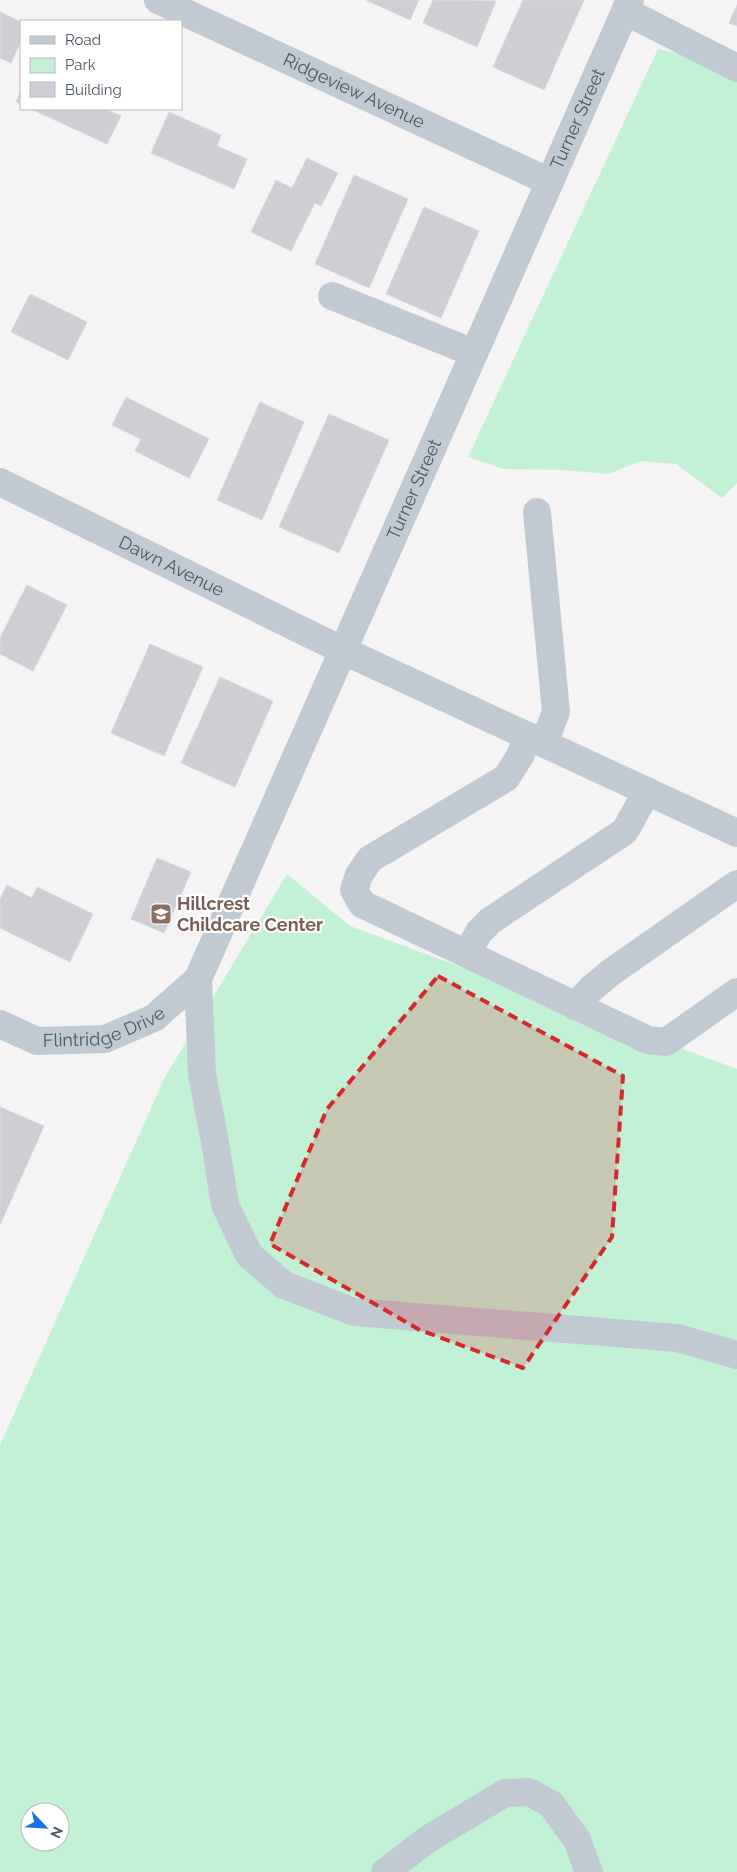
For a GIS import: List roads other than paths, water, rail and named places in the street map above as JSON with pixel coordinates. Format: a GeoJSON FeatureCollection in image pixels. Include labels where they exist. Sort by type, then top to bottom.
{"type":"FeatureCollection","features":[{"type":"Feature","properties":{"kind":"street","name":"Ridgeview Avenue"},"geometry":{"type":"LineString","coordinates":[[158,0],[550,182]]}},
{"type":"Feature","properties":{"kind":"street","name":"Turner Street"},"geometry":{"type":"LineString","coordinates":[[198,979],[627,6]]}},
{"type":"Feature","properties":{"kind":"street"},"geometry":{"type":"LineString","coordinates":[[627,6],[737,68]]}},
{"type":"Feature","properties":{"kind":"street"},"geometry":{"type":"LineString","coordinates":[[332,296],[474,353]]}},
{"type":"Feature","properties":{"kind":"street","name":"Dawn Avenue"},"geometry":{"type":"LineString","coordinates":[[0,482],[344,651],[737,833]]}},
{"type":"Feature","properties":{"kind":"street"},"geometry":{"type":"LineString","coordinates":[[537,512],[556,712],[536,740],[520,756],[506,778],[370,859],[359,875],[354,890],[362,904],[648,1040],[666,1042],[737,992]]}},
{"type":"Feature","properties":{"kind":"street"},"geometry":{"type":"LineString","coordinates":[[467,954],[479,932],[490,921],[625,831],[647,791]]}},
{"type":"Feature","properties":{"kind":"street"},"geometry":{"type":"LineString","coordinates":[[575,1006],[610,973],[737,884]]}},
{"type":"Feature","properties":{"kind":"street"},"geometry":{"type":"LineString","coordinates":[[198,979],[202,1074],[216,1142],[225,1205],[249,1255],[284,1285],[354,1312],[678,1338],[737,1355]]}},
{"type":"Feature","properties":{"kind":"street","name":"Flintridge Drive"},"geometry":{"type":"LineString","coordinates":[[0,1024],[37,1041],[106,1039],[154,1018],[198,979]]}},
{"type":"Feature","properties":{"kind":"street"},"geometry":{"type":"LineString","coordinates":[[385,1872],[428,1839],[505,1793],[529,1792],[551,1804],[577,1840],[589,1872]]}},
{"type":"Feature","properties":{"kind":"place","name":"Hillcrest Childcare Center"},"geometry":{"type":"Point","coordinates":[161,914]}}]}
